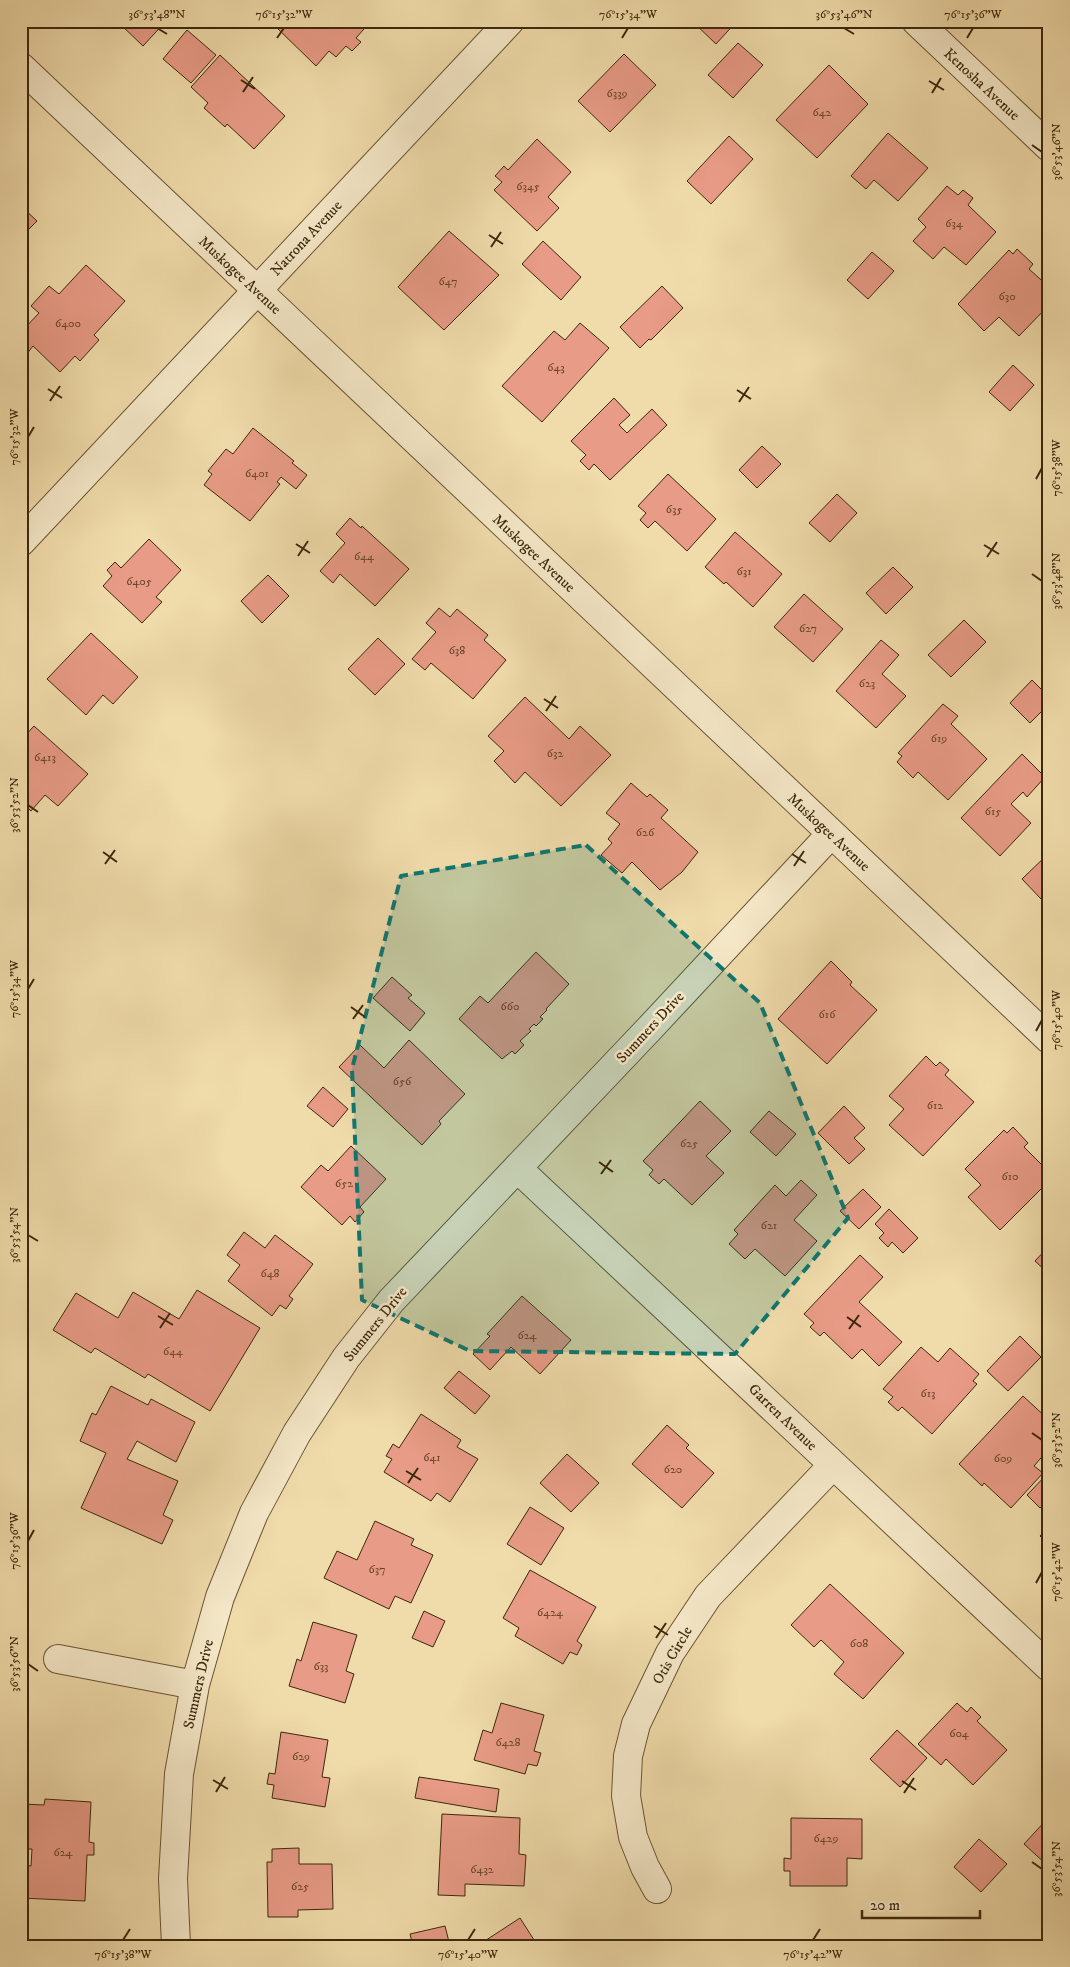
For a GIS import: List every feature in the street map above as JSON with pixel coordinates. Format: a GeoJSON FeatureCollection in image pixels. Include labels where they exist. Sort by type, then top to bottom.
{"type":"FeatureCollection","features":[{"type":"Feature","properties":{"kind":"street","name":"Natrona Avenue"},"geometry":{"type":"LineString","coordinates":[[21,542],[510,21]]}},
{"type":"Feature","properties":{"kind":"street","name":"Kenosha Avenue"},"geometry":{"type":"LineString","coordinates":[[916,21],[1049,147]]}},
{"type":"Feature","properties":{"kind":"street","name":"Muskogee Avenue"},"geometry":{"type":"LineString","coordinates":[[21,67],[1049,1039]]}},
{"type":"Feature","properties":{"kind":"street","name":"Summers Drive"},"geometry":{"type":"LineString","coordinates":[[176,1946],[173,1880],[179,1774],[195,1685],[220,1597],[251,1521],[297,1433],[346,1358],[391,1302],[831,834]]}},
{"type":"Feature","properties":{"kind":"street","name":"Garren Avenue"},"geometry":{"type":"LineString","coordinates":[[517,1168],[729,1364],[833,1465],[1049,1667]]}},
{"type":"Feature","properties":{"kind":"street","name":"Otis Circle"},"geometry":{"type":"LineString","coordinates":[[658,1889],[633,1837],[626,1796],[628,1756],[636,1724],[670,1653],[708,1596],[833,1465]]}},
{"type":"Feature","properties":{"kind":"street"},"geometry":{"type":"LineString","coordinates":[[58,1659],[195,1685]]}},
{"type":"Feature","properties":{"kind":"highlighted area"},"geometry":{"type":"Polygon","coordinates":[[[586,845],[760,1003],[848,1218],[735,1354],[470,1351],[362,1300],[352,1069],[401,876],[586,845]]]}},
{"type":"Feature","properties":{"kind":"building"},"geometry":{"type":"Polygon","coordinates":[[[106,21],[166,21],[143,46],[118,22],[113,27],[106,21]]]}},
{"type":"Feature","properties":{"kind":"building"},"geometry":{"type":"Polygon","coordinates":[[[280,21],[371,21],[356,38],[361,42],[352,51],[346,46],[336,57],[329,51],[316,66],[275,26],[280,21]]]}},
{"type":"Feature","properties":{"kind":"building"},"geometry":{"type":"Polygon","coordinates":[[[692,21],[737,21],[716,44],[692,21]]]}},
{"type":"Feature","properties":{"kind":"building"},"geometry":{"type":"Polygon","coordinates":[[[187,30],[216,55],[191,83],[163,59],[187,30]]]}},
{"type":"Feature","properties":{"kind":"building"},"geometry":{"type":"Polygon","coordinates":[[[738,43],[763,65],[733,98],[708,75],[738,43]]]}},
{"type":"Feature","properties":{"kind":"building"},"geometry":{"type":"Polygon","coordinates":[[[624,54],[656,85],[610,132],[578,101],[624,54]]]}},
{"type":"Feature","properties":{"kind":"building"},"geometry":{"type":"Polygon","coordinates":[[[220,55],[285,116],[254,149],[227,124],[225,127],[204,108],[208,103],[191,87],[220,55]]]}},
{"type":"Feature","properties":{"kind":"building"},"geometry":{"type":"Polygon","coordinates":[[[829,65],[868,104],[817,158],[776,120],[829,65]]]}},
{"type":"Feature","properties":{"kind":"building"},"geometry":{"type":"Polygon","coordinates":[[[888,133],[928,168],[898,201],[874,180],[866,189],[851,176],[888,133]]]}},
{"type":"Feature","properties":{"kind":"building"},"geometry":{"type":"Polygon","coordinates":[[[729,136],[753,159],[711,204],[687,181],[729,136]]]}},
{"type":"Feature","properties":{"kind":"building"},"geometry":{"type":"Polygon","coordinates":[[[537,139],[571,172],[548,197],[559,208],[537,231],[494,190],[502,182],[495,176],[504,166],[508,170],[537,139]]]}},
{"type":"Feature","properties":{"kind":"building"},"geometry":{"type":"Polygon","coordinates":[[[947,186],[958,195],[963,190],[973,198],[968,205],[996,232],[966,265],[944,247],[933,259],[913,241],[926,227],[918,219],[947,186]]]}},
{"type":"Feature","properties":{"kind":"building"},"geometry":{"type":"Polygon","coordinates":[[[21,206],[37,221],[21,237],[21,206]]]}},
{"type":"Feature","properties":{"kind":"building"},"geometry":{"type":"Polygon","coordinates":[[[449,231],[499,275],[444,330],[398,287],[449,231]]]}},
{"type":"Feature","properties":{"kind":"building"},"geometry":{"type":"Polygon","coordinates":[[[543,241],[581,277],[561,300],[522,264],[543,241]]]}},
{"type":"Feature","properties":{"kind":"building"},"geometry":{"type":"Polygon","coordinates":[[[1017,249],[1033,264],[1029,269],[1049,287],[1049,305],[1019,336],[999,317],[984,331],[958,304],[1009,250],[1013,254],[1017,249]]]}},
{"type":"Feature","properties":{"kind":"building"},"geometry":{"type":"Polygon","coordinates":[[[872,252],[894,271],[868,299],[847,280],[872,252]]]}},
{"type":"Feature","properties":{"kind":"building"},"geometry":{"type":"Polygon","coordinates":[[[86,265],[125,301],[94,335],[99,340],[80,361],[75,356],[60,372],[33,346],[26,355],[21,351],[21,332],[39,313],[31,306],[49,286],[59,294],[86,265]]]}},
{"type":"Feature","properties":{"kind":"building"},"geometry":{"type":"Polygon","coordinates":[[[662,286],[683,308],[651,340],[649,339],[640,348],[620,327],[662,286]]]}},
{"type":"Feature","properties":{"kind":"building"},"geometry":{"type":"Polygon","coordinates":[[[580,323],[609,348],[542,422],[502,386],[554,331],[565,340],[580,323]]]}},
{"type":"Feature","properties":{"kind":"building"},"geometry":{"type":"Polygon","coordinates":[[[1013,365],[1034,385],[1010,411],[989,392],[1013,365]]]}},
{"type":"Feature","properties":{"kind":"building"},"geometry":{"type":"Polygon","coordinates":[[[614,398],[630,415],[619,425],[627,433],[652,409],[667,425],[610,480],[594,464],[589,470],[580,461],[586,455],[571,441],[614,398]]]}},
{"type":"Feature","properties":{"kind":"building"},"geometry":{"type":"Polygon","coordinates":[[[253,428],[294,461],[292,463],[307,475],[296,489],[281,477],[277,482],[280,484],[250,521],[204,485],[212,474],[208,471],[226,449],[233,454],[253,428]]]}},
{"type":"Feature","properties":{"kind":"building"},"geometry":{"type":"Polygon","coordinates":[[[762,446],[781,464],[757,488],[739,470],[762,446]]]}},
{"type":"Feature","properties":{"kind":"building"},"geometry":{"type":"Polygon","coordinates":[[[1049,460],[1049,476],[1041,469],[1049,460]]]}},
{"type":"Feature","properties":{"kind":"building"},"geometry":{"type":"Polygon","coordinates":[[[668,474],[716,519],[687,551],[655,521],[648,528],[640,520],[646,513],[638,506],[668,474]]]}},
{"type":"Feature","properties":{"kind":"building"},"geometry":{"type":"Polygon","coordinates":[[[837,494],[857,513],[830,542],[809,523],[837,494]]]}},
{"type":"Feature","properties":{"kind":"building"},"geometry":{"type":"Polygon","coordinates":[[[350,518],[361,528],[362,526],[409,569],[375,606],[340,574],[333,583],[320,571],[345,543],[336,534],[350,518]]]}},
{"type":"Feature","properties":{"kind":"building"},"geometry":{"type":"Polygon","coordinates":[[[735,532],[782,574],[753,607],[726,582],[724,584],[705,567],[735,532]]]}},
{"type":"Feature","properties":{"kind":"building"},"geometry":{"type":"Polygon","coordinates":[[[149,539],[181,570],[156,597],[162,602],[142,623],[103,586],[112,576],[107,570],[115,562],[121,568],[149,539]]]}},
{"type":"Feature","properties":{"kind":"building"},"geometry":{"type":"Polygon","coordinates":[[[893,567],[913,587],[886,614],[866,593],[893,567]]]}},
{"type":"Feature","properties":{"kind":"building"},"geometry":{"type":"Polygon","coordinates":[[[268,575],[289,596],[262,623],[241,601],[268,575]]]}},
{"type":"Feature","properties":{"kind":"building"},"geometry":{"type":"Polygon","coordinates":[[[804,594],[843,629],[813,662],[774,627],[804,594]]]}},
{"type":"Feature","properties":{"kind":"building"},"geometry":{"type":"Polygon","coordinates":[[[439,608],[450,617],[457,609],[488,635],[484,640],[506,660],[473,699],[431,663],[425,670],[412,659],[436,632],[426,623],[439,608]]]}},
{"type":"Feature","properties":{"kind":"building"},"geometry":{"type":"Polygon","coordinates":[[[964,620],[986,642],[951,677],[928,655],[964,620]]]}},
{"type":"Feature","properties":{"kind":"building"},"geometry":{"type":"Polygon","coordinates":[[[91,633],[138,677],[113,704],[103,695],[86,715],[47,679],[91,633]]]}},
{"type":"Feature","properties":{"kind":"building"},"geometry":{"type":"Polygon","coordinates":[[[378,638],[405,664],[375,695],[348,669],[378,638]]]}},
{"type":"Feature","properties":{"kind":"building"},"geometry":{"type":"Polygon","coordinates":[[[881,640],[899,655],[882,674],[906,696],[876,728],[836,691],[881,640]]]}},
{"type":"Feature","properties":{"kind":"building"},"geometry":{"type":"Polygon","coordinates":[[[1032,680],[1049,697],[1049,704],[1030,723],[1010,703],[1032,680]]]}},
{"type":"Feature","properties":{"kind":"building"},"geometry":{"type":"Polygon","coordinates":[[[525,697],[569,739],[580,726],[611,755],[561,806],[525,772],[515,783],[494,761],[504,751],[488,736],[525,697]]]}},
{"type":"Feature","properties":{"kind":"building"},"geometry":{"type":"Polygon","coordinates":[[[943,704],[958,716],[951,724],[987,759],[948,800],[918,772],[913,778],[897,762],[902,756],[898,753],[943,704]]]}},
{"type":"Feature","properties":{"kind":"building"},"geometry":{"type":"Polygon","coordinates":[[[34,726],[88,774],[58,806],[45,795],[31,811],[21,802],[21,740],[34,726]]]}},
{"type":"Feature","properties":{"kind":"building"},"geometry":{"type":"Polygon","coordinates":[[[1022,754],[1045,777],[1027,797],[1023,792],[1011,804],[1031,823],[1000,856],[961,818],[1022,754]]]}},
{"type":"Feature","properties":{"kind":"building"},"geometry":{"type":"Polygon","coordinates":[[[631,783],[647,797],[650,794],[668,810],[661,818],[698,852],[682,872],[660,890],[632,862],[622,873],[601,855],[612,843],[608,839],[620,824],[606,813],[631,783]]]}},
{"type":"Feature","properties":{"kind":"building"},"geometry":{"type":"Polygon","coordinates":[[[1049,853],[1049,902],[1046,899],[1043,901],[1022,879],[1049,853]]]}},
{"type":"Feature","properties":{"kind":"building"},"geometry":{"type":"Polygon","coordinates":[[[536,952],[569,984],[540,1017],[543,1019],[536,1026],[534,1024],[529,1029],[531,1031],[520,1041],[524,1045],[515,1054],[512,1051],[502,1059],[459,1019],[480,996],[488,1003],[536,952]]]}},
{"type":"Feature","properties":{"kind":"building"},"geometry":{"type":"Polygon","coordinates":[[[831,961],[852,982],[850,985],[877,1010],[827,1064],[778,1019],[831,961]]]}},
{"type":"Feature","properties":{"kind":"building"},"geometry":{"type":"Polygon","coordinates":[[[392,977],[412,995],[408,998],[425,1013],[410,1031],[373,998],[392,977]]]}},
{"type":"Feature","properties":{"kind":"building"},"geometry":{"type":"Polygon","coordinates":[[[409,1040],[465,1094],[439,1121],[441,1124],[422,1145],[339,1067],[360,1045],[384,1068],[409,1040]]]}},
{"type":"Feature","properties":{"kind":"building"},"geometry":{"type":"Polygon","coordinates":[[[926,1056],[936,1066],[940,1062],[949,1070],[945,1075],[974,1102],[923,1156],[889,1125],[904,1109],[889,1096],[926,1056]]]}},
{"type":"Feature","properties":{"kind":"building"},"geometry":{"type":"Polygon","coordinates":[[[323,1087],[348,1109],[333,1127],[307,1106],[323,1087]]]}},
{"type":"Feature","properties":{"kind":"building"},"geometry":{"type":"Polygon","coordinates":[[[700,1101],[731,1131],[706,1156],[724,1173],[692,1205],[664,1179],[659,1184],[649,1175],[653,1170],[643,1161],[700,1101]]]}},
{"type":"Feature","properties":{"kind":"building"},"geometry":{"type":"Polygon","coordinates":[[[844,1106],[865,1128],[854,1138],[865,1149],[849,1164],[818,1133],[844,1106]]]}},
{"type":"Feature","properties":{"kind":"building"},"geometry":{"type":"Polygon","coordinates":[[[769,1111],[796,1134],[776,1156],[750,1132],[769,1111]]]}},
{"type":"Feature","properties":{"kind":"building"},"geometry":{"type":"Polygon","coordinates":[[[1013,1127],[1028,1143],[1024,1147],[1049,1172],[1049,1181],[1000,1230],[968,1197],[981,1185],[965,1169],[1004,1130],[1007,1133],[1013,1127]]]}},
{"type":"Feature","properties":{"kind":"building"},"geometry":{"type":"Polygon","coordinates":[[[351,1146],[386,1179],[360,1207],[364,1212],[355,1222],[350,1216],[342,1225],[301,1187],[321,1165],[328,1171],[351,1146]]]}},
{"type":"Feature","properties":{"kind":"building"},"geometry":{"type":"Polygon","coordinates":[[[801,1180],[817,1195],[794,1220],[817,1241],[785,1276],[755,1249],[745,1259],[729,1244],[738,1234],[734,1230],[775,1185],[786,1196],[801,1180]]]}},
{"type":"Feature","properties":{"kind":"building"},"geometry":{"type":"Polygon","coordinates":[[[863,1189],[881,1207],[859,1229],[840,1211],[863,1189]]]}},
{"type":"Feature","properties":{"kind":"building"},"geometry":{"type":"Polygon","coordinates":[[[889,1209],[918,1238],[903,1253],[892,1242],[888,1247],[879,1238],[884,1233],[875,1224],[889,1209]]]}},
{"type":"Feature","properties":{"kind":"building"},"geometry":{"type":"Polygon","coordinates":[[[244,1232],[265,1248],[275,1235],[313,1264],[289,1296],[293,1299],[286,1309],[280,1305],[272,1316],[228,1281],[240,1265],[227,1255],[244,1232]]]}},
{"type":"Feature","properties":{"kind":"building"},"geometry":{"type":"Polygon","coordinates":[[[1049,1239],[1049,1274],[1035,1261],[1048,1247],[1044,1244],[1049,1239]]]}},
{"type":"Feature","properties":{"kind":"building"},"geometry":{"type":"Polygon","coordinates":[[[860,1255],[883,1277],[859,1302],[902,1342],[879,1366],[862,1349],[852,1359],[824,1332],[820,1336],[810,1327],[814,1323],[804,1314],[860,1255]]]}},
{"type":"Feature","properties":{"kind":"building"},"geometry":{"type":"Polygon","coordinates":[[[197,1290],[260,1328],[210,1411],[148,1374],[145,1378],[95,1348],[91,1353],[53,1330],[76,1293],[118,1318],[133,1292],[179,1319],[197,1290]]]}},
{"type":"Feature","properties":{"kind":"building"},"geometry":{"type":"Polygon","coordinates":[[[522,1296],[571,1340],[540,1374],[511,1347],[490,1370],[473,1354],[490,1336],[487,1334],[522,1296]]]}},
{"type":"Feature","properties":{"kind":"building"},"geometry":{"type":"Polygon","coordinates":[[[1020,1336],[1041,1357],[1008,1391],[987,1371],[1020,1336]]]}},
{"type":"Feature","properties":{"kind":"building"},"geometry":{"type":"Polygon","coordinates":[[[921,1347],[938,1362],[950,1348],[979,1374],[973,1381],[977,1384],[932,1434],[902,1407],[898,1411],[888,1402],[893,1397],[883,1389],[921,1347]]]}},
{"type":"Feature","properties":{"kind":"building"},"geometry":{"type":"Polygon","coordinates":[[[459,1371],[490,1396],[475,1414],[444,1388],[459,1371]]]}},
{"type":"Feature","properties":{"kind":"building"},"geometry":{"type":"Polygon","coordinates":[[[111,1386],[148,1405],[151,1399],[195,1422],[176,1462],[137,1441],[127,1459],[178,1481],[163,1515],[173,1520],[162,1544],[81,1508],[106,1453],[80,1441],[92,1413],[96,1415],[111,1386]]]}},
{"type":"Feature","properties":{"kind":"building"},"geometry":{"type":"Polygon","coordinates":[[[1023,1396],[1049,1420],[1049,1444],[1044,1449],[1047,1451],[1034,1466],[1043,1473],[1011,1508],[984,1483],[982,1486],[959,1464],[1023,1396]]]}},
{"type":"Feature","properties":{"kind":"building"},"geometry":{"type":"Polygon","coordinates":[[[421,1414],[461,1440],[457,1447],[478,1459],[450,1502],[437,1493],[431,1501],[384,1472],[392,1459],[386,1456],[393,1444],[399,1448],[421,1414]]]}},
{"type":"Feature","properties":{"kind":"building"},"geometry":{"type":"Polygon","coordinates":[[[667,1425],[689,1445],[686,1448],[714,1473],[682,1508],[632,1464],[667,1425]]]}},
{"type":"Feature","properties":{"kind":"building"},"geometry":{"type":"Polygon","coordinates":[[[567,1454],[599,1483],[571,1512],[540,1483],[567,1454]]]}},
{"type":"Feature","properties":{"kind":"building"},"geometry":{"type":"Polygon","coordinates":[[[1049,1472],[1049,1500],[1040,1508],[1027,1495],[1049,1472]]]}},
{"type":"Feature","properties":{"kind":"building"},"geometry":{"type":"Polygon","coordinates":[[[530,1507],[564,1528],[541,1565],[507,1544],[530,1507]]]}},
{"type":"Feature","properties":{"kind":"building"},"geometry":{"type":"Polygon","coordinates":[[[375,1521],[414,1539],[411,1545],[433,1555],[411,1603],[395,1596],[389,1609],[324,1578],[337,1551],[357,1560],[375,1521]]]}},
{"type":"Feature","properties":{"kind":"building"},"geometry":{"type":"Polygon","coordinates":[[[1049,1526],[1049,1545],[1040,1536],[1049,1526]]]}},
{"type":"Feature","properties":{"kind":"building"},"geometry":{"type":"Polygon","coordinates":[[[530,1570],[596,1607],[577,1641],[582,1645],[577,1655],[570,1652],[563,1664],[515,1636],[519,1628],[503,1618],[530,1570]]]}},
{"type":"Feature","properties":{"kind":"building"},"geometry":{"type":"Polygon","coordinates":[[[830,1584],[904,1653],[863,1699],[834,1674],[844,1662],[821,1640],[814,1647],[791,1625],[830,1584]]]}},
{"type":"Feature","properties":{"kind":"building"},"geometry":{"type":"Polygon","coordinates":[[[424,1611],[445,1621],[433,1647],[412,1638],[424,1611]]]}},
{"type":"Feature","properties":{"kind":"building"},"geometry":{"type":"Polygon","coordinates":[[[313,1622],[357,1635],[346,1671],[354,1674],[345,1703],[289,1686],[297,1659],[301,1661],[313,1622]]]}},
{"type":"Feature","properties":{"kind":"building"},"geometry":{"type":"Polygon","coordinates":[[[501,1703],[544,1715],[534,1751],[541,1753],[537,1766],[528,1764],[525,1774],[474,1760],[483,1730],[492,1733],[501,1703]]]}},
{"type":"Feature","properties":{"kind":"building"},"geometry":{"type":"Polygon","coordinates":[[[957,1703],[967,1712],[971,1707],[981,1717],[977,1721],[1007,1750],[973,1785],[946,1759],[941,1765],[918,1744],[957,1703]]]}},
{"type":"Feature","properties":{"kind":"building"},"geometry":{"type":"Polygon","coordinates":[[[897,1730],[927,1758],[900,1787],[870,1759],[897,1730]]]}},
{"type":"Feature","properties":{"kind":"building"},"geometry":{"type":"Polygon","coordinates":[[[281,1732],[328,1740],[322,1777],[330,1778],[325,1807],[272,1798],[274,1785],[267,1784],[269,1773],[275,1774],[281,1732]]]}},
{"type":"Feature","properties":{"kind":"building"},"geometry":{"type":"Polygon","coordinates":[[[419,1777],[499,1789],[496,1812],[415,1798],[419,1777]]]}},
{"type":"Feature","properties":{"kind":"building"},"geometry":{"type":"Polygon","coordinates":[[[45,1799],[91,1802],[89,1842],[94,1843],[94,1855],[87,1855],[85,1901],[21,1898],[21,1865],[31,1866],[32,1849],[21,1849],[22,1804],[44,1805],[45,1799]]]}},
{"type":"Feature","properties":{"kind":"building"},"geometry":{"type":"Polygon","coordinates":[[[442,1814],[520,1818],[519,1854],[526,1855],[524,1886],[465,1884],[465,1896],[438,1895],[442,1814]]]}},
{"type":"Feature","properties":{"kind":"building"},"geometry":{"type":"Polygon","coordinates":[[[1049,1817],[1049,1866],[1048,1866],[1024,1844],[1049,1817]]]}},
{"type":"Feature","properties":{"kind":"building"},"geometry":{"type":"Polygon","coordinates":[[[791,1818],[862,1819],[862,1859],[847,1858],[847,1886],[790,1886],[790,1871],[784,1871],[784,1858],[791,1859],[791,1818]]]}},
{"type":"Feature","properties":{"kind":"building"},"geometry":{"type":"Polygon","coordinates":[[[979,1839],[1007,1864],[981,1892],[954,1867],[979,1839]]]}},
{"type":"Feature","properties":{"kind":"building"},"geometry":{"type":"Polygon","coordinates":[[[299,1848],[299,1864],[332,1864],[333,1909],[298,1910],[298,1917],[268,1917],[267,1862],[272,1862],[272,1849],[299,1848]]]}},
{"type":"Feature","properties":{"kind":"building"},"geometry":{"type":"Polygon","coordinates":[[[520,1918],[536,1943],[533,1946],[477,1946],[520,1918]]]}},
{"type":"Feature","properties":{"kind":"building"},"geometry":{"type":"Polygon","coordinates":[[[445,1926],[450,1946],[413,1946],[410,1934],[445,1926]]]}}]}
